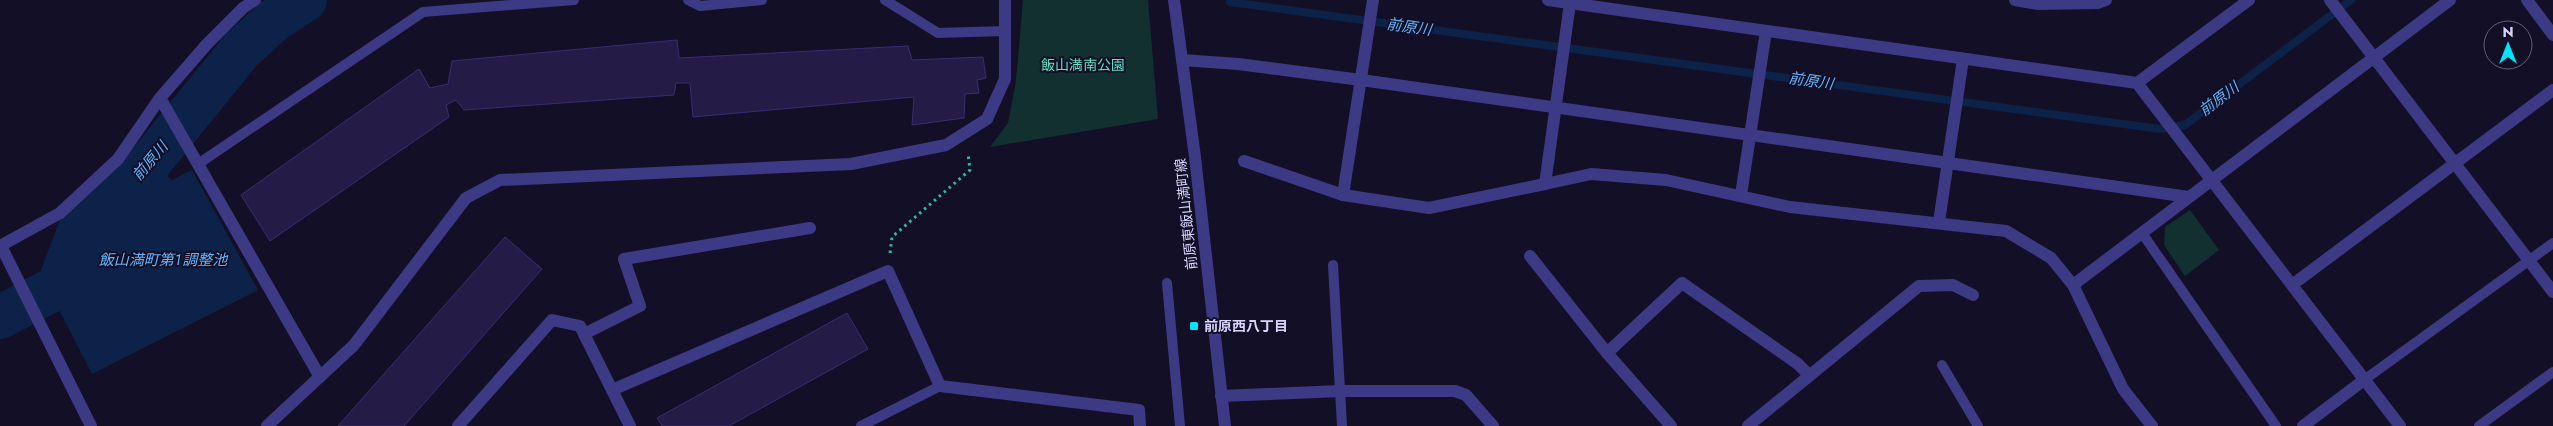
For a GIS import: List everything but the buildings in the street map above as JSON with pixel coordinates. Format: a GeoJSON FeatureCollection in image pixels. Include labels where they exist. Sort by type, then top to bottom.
{"type":"FeatureCollection","features":[{"type":"Feature","properties":{"kind":"street"},"geometry":{"type":"LineString","coordinates":[[91,426],[0,246],[60,213],[104,173],[118,159],[160,98],[207,44],[243,8],[255,0]]}},
{"type":"Feature","properties":{"kind":"street"},"geometry":{"type":"LineString","coordinates":[[267,426],[354,345],[466,198],[500,180],[851,164],[946,146],[987,119],[1005,79],[1005,0]]}},
{"type":"Feature","properties":{"kind":"street","name":"前原東飯山満町線"},"geometry":{"type":"LineString","coordinates":[[1174,0],[1225,426]]}},
{"type":"Feature","properties":{"kind":"street"},"geometry":{"type":"LineString","coordinates":[[1343,195],[1373,0]]}},
{"type":"Feature","properties":{"kind":"street"},"geometry":{"type":"LineString","coordinates":[[1548,0],[2137,83],[2249,0]]}},
{"type":"Feature","properties":{"kind":"street"},"geometry":{"type":"LineString","coordinates":[[2014,0],[2038,4],[2098,3],[2106,0]]}},
{"type":"Feature","properties":{"kind":"street"},"geometry":{"type":"LineString","coordinates":[[2330,0],[2553,292]]}},
{"type":"Feature","properties":{"kind":"street"},"geometry":{"type":"LineString","coordinates":[[2073,285],[2450,0]]}},
{"type":"Feature","properties":{"kind":"street"},"geometry":{"type":"LineString","coordinates":[[2527,0],[2553,35]]}},
{"type":"Feature","properties":{"kind":"street"},"geometry":{"type":"LineString","coordinates":[[1545,184],[1570,3]]}},
{"type":"Feature","properties":{"kind":"street"},"geometry":{"type":"LineString","coordinates":[[1741,195],[1766,31]]}},
{"type":"Feature","properties":{"kind":"street"},"geometry":{"type":"LineString","coordinates":[[1939,222],[1963,59]]}},
{"type":"Feature","properties":{"kind":"street"},"geometry":{"type":"LineString","coordinates":[[1182,60],[1238,64],[1361,80],[2189,197]]}},
{"type":"Feature","properties":{"kind":"street"},"geometry":{"type":"LineString","coordinates":[[2137,83],[2400,426]]}},
{"type":"Feature","properties":{"kind":"street"},"geometry":{"type":"LineString","coordinates":[[2292,285],[2553,90]]}},
{"type":"Feature","properties":{"kind":"street"},"geometry":{"type":"LineString","coordinates":[[160,98],[320,377]]}},
{"type":"Feature","properties":{"kind":"street"},"geometry":{"type":"LineString","coordinates":[[1244,161],[1343,195],[1428,208],[1591,174],[1666,180],[1790,207],[2006,230],[2052,258],[2073,285],[2123,389],[2152,426]]}},
{"type":"Feature","properties":{"kind":"street"},"geometry":{"type":"LineString","coordinates":[[584,334],[640,306],[624,259],[810,228]]}},
{"type":"Feature","properties":{"kind":"street"},"geometry":{"type":"LineString","coordinates":[[1530,256],[1607,353],[1671,426]]}},
{"type":"Feature","properties":{"kind":"street"},"geometry":{"type":"LineString","coordinates":[[612,390],[888,271],[940,386],[1139,410],[1140,426]]}},
{"type":"Feature","properties":{"kind":"street"},"geometry":{"type":"LineString","coordinates":[[1607,353],[1682,283],[1798,364],[1810,375]]}},
{"type":"Feature","properties":{"kind":"street"},"geometry":{"type":"LineString","coordinates":[[1748,426],[1919,286],[1953,285],[1972,295]]}},
{"type":"Feature","properties":{"kind":"street"},"geometry":{"type":"LineString","coordinates":[[458,426],[552,320],[580,326],[630,426]]}},
{"type":"Feature","properties":{"kind":"street"},"geometry":{"type":"LineString","coordinates":[[2303,426],[2364,380]]}},
{"type":"Feature","properties":{"kind":"street"},"geometry":{"type":"LineString","coordinates":[[1221,396],[1341,391],[1456,391],[1466,395],[1492,426]]}},
{"type":"Feature","properties":{"kind":"lane"},"geometry":{"type":"LineString","coordinates":[[198,164],[423,12],[574,0]]}},
{"type":"Feature","properties":{"kind":"lane"},"geometry":{"type":"LineString","coordinates":[[688,0],[700,6],[762,0]]}},
{"type":"Feature","properties":{"kind":"lane"},"geometry":{"type":"LineString","coordinates":[[885,0],[938,33],[1005,31]]}},
{"type":"Feature","properties":{"kind":"lane"},"geometry":{"type":"LineString","coordinates":[[2142,233],[2276,426]]}},
{"type":"Feature","properties":{"kind":"lane"},"geometry":{"type":"LineString","coordinates":[[2364,380],[2553,243]]}},
{"type":"Feature","properties":{"kind":"lane"},"geometry":{"type":"LineString","coordinates":[[1334,265],[1342,426]]}},
{"type":"Feature","properties":{"kind":"lane"},"geometry":{"type":"LineString","coordinates":[[1167,283],[1180,426]]}},
{"type":"Feature","properties":{"kind":"lane"},"geometry":{"type":"LineString","coordinates":[[1942,365],[1978,426]]}},
{"type":"Feature","properties":{"kind":"lane"},"geometry":{"type":"LineString","coordinates":[[2479,426],[2553,372]]}},
{"type":"Feature","properties":{"kind":"lane"},"geometry":{"type":"LineString","coordinates":[[861,426],[940,386]]}},
{"type":"Feature","properties":{"kind":"path"},"geometry":{"type":"LineString","coordinates":[[892,237],[970,170]]}},
{"type":"Feature","properties":{"kind":"green space","name":"飯山満南公園"},"geometry":{"type":"Polygon","coordinates":[[[1023,0],[1148,0],[1158,119],[990,147],[1008,123],[1016,81],[1023,0]]]}},
{"type":"Feature","properties":{"kind":"green space"},"geometry":{"type":"Polygon","coordinates":[[[2190,210],[2219,250],[2185,276],[2164,245],[2165,227],[2190,210]]]}},
{"type":"Feature","properties":{"kind":"water","name":"飯山満町第１調整池"},"geometry":{"type":"Polygon","coordinates":[[[157,166],[172,180],[192,170],[258,290],[92,374],[56,304],[75,288],[84,270],[93,240],[104,221],[118,204],[157,166]]]}},
{"type":"Feature","properties":{"kind":"waterway","name":"前原川"},"geometry":{"type":"LineString","coordinates":[[0,317],[58,287],[80,229],[133,183],[241,50],[274,20],[305,0]]}},
{"type":"Feature","properties":{"kind":"waterway","name":"前原川"},"geometry":{"type":"LineString","coordinates":[[1230,2],[2160,129],[2185,125],[2351,0]]}},
{"type":"Feature","properties":{"kind":"place","name":"前原西八丁目"},"geometry":{"type":"Point","coordinates":[1194,326]}}]}
